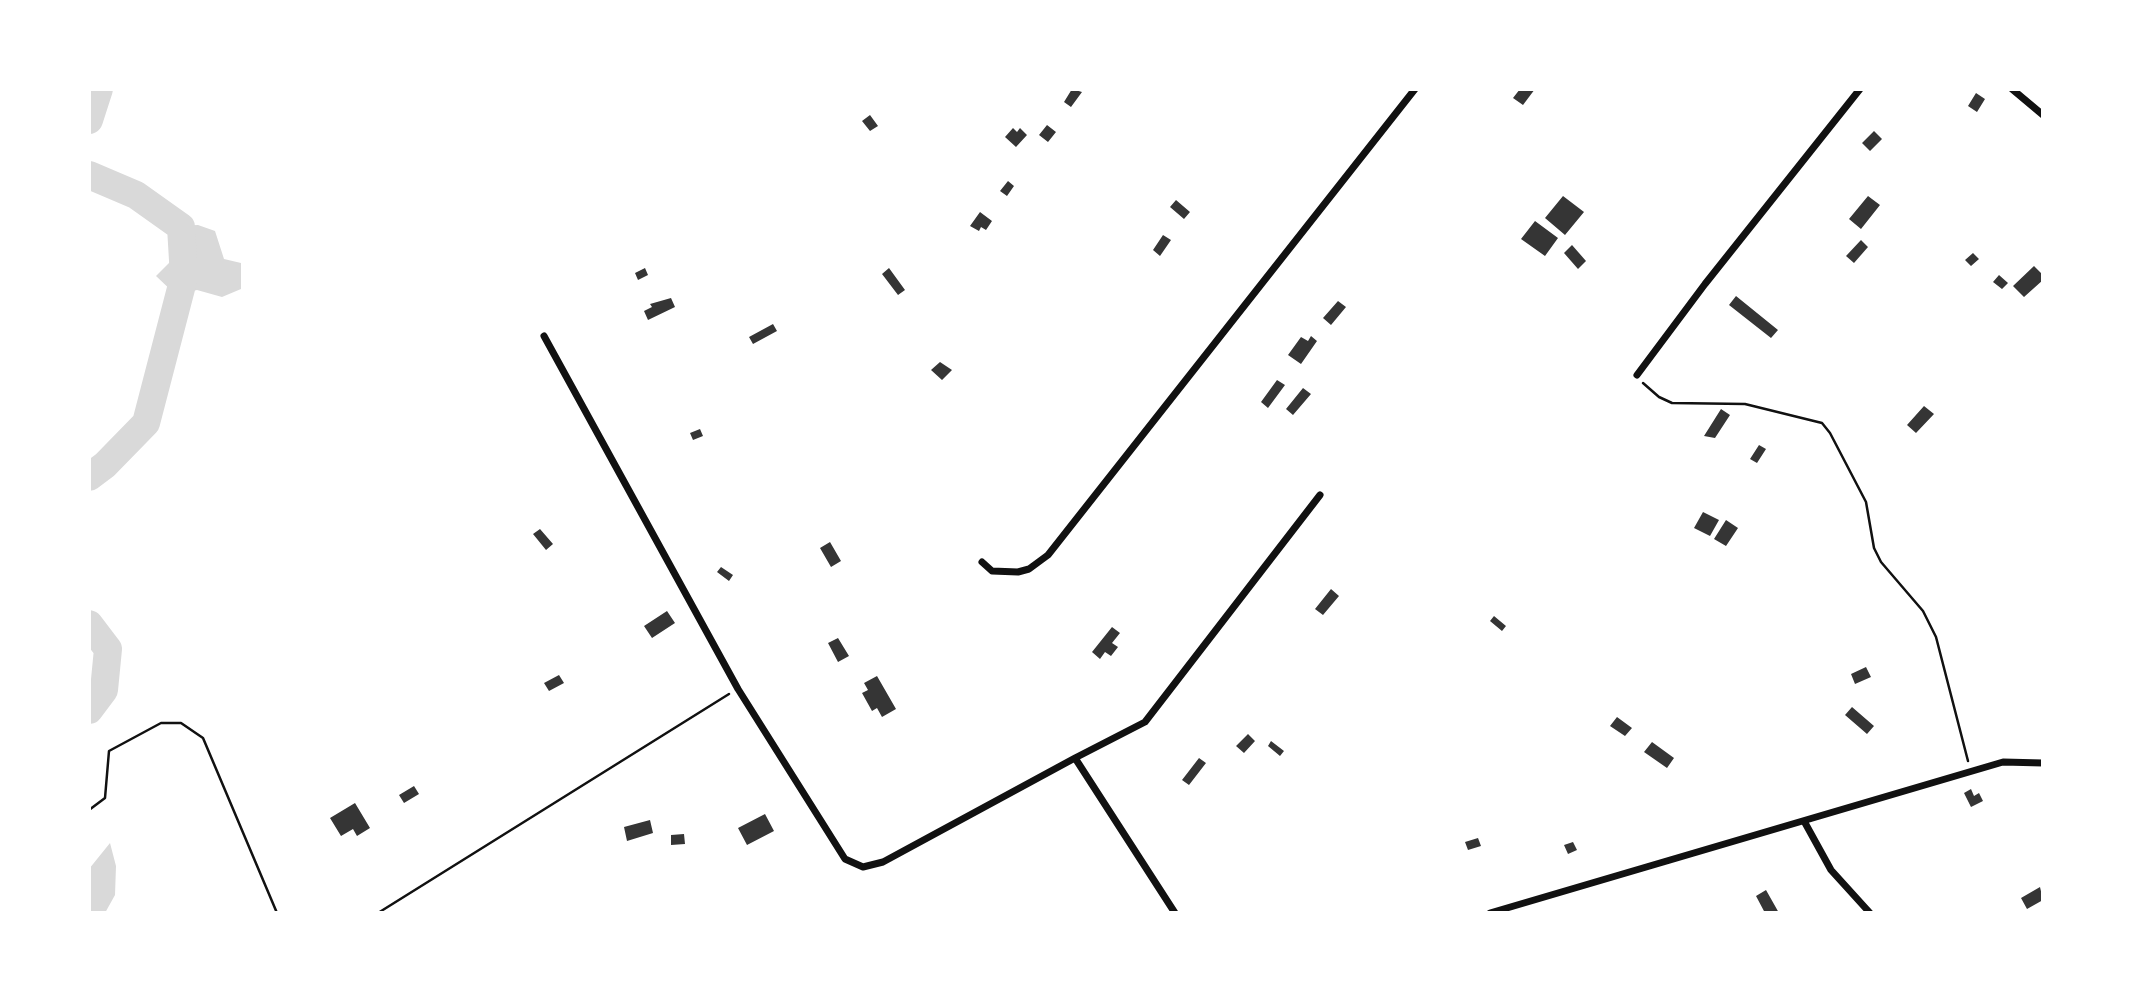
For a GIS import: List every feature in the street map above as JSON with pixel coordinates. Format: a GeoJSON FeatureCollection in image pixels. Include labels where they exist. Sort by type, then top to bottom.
{"type":"FeatureCollection","features":[{"type":"Feature","properties":{"kind":"street"},"geometry":{"type":"LineString","coordinates":[[982,562],[992,571],[1018,572],[1029,569],[1048,555],[1415,89]]}},
{"type":"Feature","properties":{"kind":"street"},"geometry":{"type":"LineString","coordinates":[[1637,375],[1705,284],[1860,89]]}},
{"type":"Feature","properties":{"kind":"street"},"geometry":{"type":"LineString","coordinates":[[2012,89],[2043,115]]}},
{"type":"Feature","properties":{"kind":"street"},"geometry":{"type":"LineString","coordinates":[[544,336],[738,689],[838,851],[853,864],[863,867],[883,862],[1144,722],[1320,495]]}},
{"type":"Feature","properties":{"kind":"street"},"geometry":{"type":"LineString","coordinates":[[1075,758],[1175,913]]}},
{"type":"Feature","properties":{"kind":"street"},"geometry":{"type":"LineString","coordinates":[[1490,913],[2003,762],[2043,763]]}},
{"type":"Feature","properties":{"kind":"street"},"geometry":{"type":"LineString","coordinates":[[1804,821],[1831,870],[1870,913]]}},
{"type":"Feature","properties":{"kind":"path"},"geometry":{"type":"LineString","coordinates":[[1637,375],[1649,389],[1672,403],[1745,404],[1822,424],[1830,433],[1866,502],[1874,548],[1881,562],[1923,611],[1936,636],[1952,690],[1958,731],[1972,771]]}},
{"type":"Feature","properties":{"kind":"path"},"geometry":{"type":"LineString","coordinates":[[378,913],[738,689]]}},
{"type":"Feature","properties":{"kind":"path"},"geometry":{"type":"LineString","coordinates":[[89,810],[105,798],[109,751],[161,723],[181,723],[203,738],[277,913]]}},
{"type":"Feature","properties":{"kind":"shaded area"},"geometry":{"type":"Polygon","coordinates":[[[198,225],[215,231],[224,259],[241,263],[241,289],[222,297],[197,290],[176,295],[156,276],[172,260],[173,226],[198,225]]]}},
{"type":"Feature","properties":{"kind":"shaded area"},"geometry":{"type":"Polygon","coordinates":[[[110,843],[116,866],[115,895],[105,913],[89,913],[89,869],[110,843]]]}},
{"type":"Feature","properties":{"kind":"building"},"geometry":{"type":"Polygon","coordinates":[[[1072,89],[1082,92],[1071,107],[1064,102],[1072,89]]]}},
{"type":"Feature","properties":{"kind":"building"},"geometry":{"type":"Polygon","coordinates":[[[1520,89],[1535,89],[1523,105],[1513,98],[1520,89]]]}},
{"type":"Feature","properties":{"kind":"building"},"geometry":{"type":"Polygon","coordinates":[[[1976,93],[1985,99],[1977,112],[1968,106],[1976,93]]]}},
{"type":"Feature","properties":{"kind":"building"},"geometry":{"type":"Polygon","coordinates":[[[870,115],[878,126],[870,131],[862,121],[870,115]]]}},
{"type":"Feature","properties":{"kind":"building"},"geometry":{"type":"Polygon","coordinates":[[[1047,125],[1056,132],[1048,142],[1039,135],[1047,125]]]}},
{"type":"Feature","properties":{"kind":"building"},"geometry":{"type":"Polygon","coordinates":[[[1013,128],[1017,132],[1020,128],[1027,135],[1016,147],[1005,137],[1013,128]]]}},
{"type":"Feature","properties":{"kind":"building"},"geometry":{"type":"Polygon","coordinates":[[[1874,131],[1882,139],[1870,151],[1862,143],[1874,131]]]}},
{"type":"Feature","properties":{"kind":"building"},"geometry":{"type":"Polygon","coordinates":[[[1008,181],[1014,186],[1007,196],[1000,191],[1008,181]]]}},
{"type":"Feature","properties":{"kind":"building"},"geometry":{"type":"Polygon","coordinates":[[[1563,196],[1584,212],[1565,235],[1545,218],[1563,196]]]}},
{"type":"Feature","properties":{"kind":"building"},"geometry":{"type":"Polygon","coordinates":[[[1868,196],[1880,205],[1861,229],[1849,219],[1868,196]]]}},
{"type":"Feature","properties":{"kind":"building"},"geometry":{"type":"Polygon","coordinates":[[[1176,200],[1190,212],[1184,219],[1170,207],[1176,200]]]}},
{"type":"Feature","properties":{"kind":"building"},"geometry":{"type":"Polygon","coordinates":[[[980,212],[992,221],[986,230],[981,227],[979,231],[970,226],[980,212]]]}},
{"type":"Feature","properties":{"kind":"building"},"geometry":{"type":"Polygon","coordinates":[[[1535,221],[1558,238],[1545,256],[1521,239],[1535,221]]]}},
{"type":"Feature","properties":{"kind":"building"},"geometry":{"type":"Polygon","coordinates":[[[1163,235],[1171,240],[1160,256],[1153,250],[1163,235]]]}},
{"type":"Feature","properties":{"kind":"building"},"geometry":{"type":"Polygon","coordinates":[[[1861,240],[1868,247],[1854,263],[1846,256],[1861,240]]]}},
{"type":"Feature","properties":{"kind":"building"},"geometry":{"type":"Polygon","coordinates":[[[1572,245],[1586,261],[1578,269],[1564,253],[1572,245]]]}},
{"type":"Feature","properties":{"kind":"building"},"geometry":{"type":"Polygon","coordinates":[[[1973,253],[1979,259],[1971,266],[1965,260],[1973,253]]]}},
{"type":"Feature","properties":{"kind":"building"},"geometry":{"type":"Polygon","coordinates":[[[2034,266],[2043,275],[2043,280],[2024,297],[2013,286],[2034,266]]]}},
{"type":"Feature","properties":{"kind":"building"},"geometry":{"type":"Polygon","coordinates":[[[645,268],[648,275],[638,280],[635,273],[645,268]]]}},
{"type":"Feature","properties":{"kind":"building"},"geometry":{"type":"Polygon","coordinates":[[[889,268],[905,290],[898,295],[882,274],[889,268]]]}},
{"type":"Feature","properties":{"kind":"building"},"geometry":{"type":"Polygon","coordinates":[[[1999,275],[2008,283],[2002,289],[1993,282],[1999,275]]]}},
{"type":"Feature","properties":{"kind":"building"},"geometry":{"type":"Polygon","coordinates":[[[1736,296],[1778,330],[1771,338],[1729,305],[1736,296]]]}},
{"type":"Feature","properties":{"kind":"building"},"geometry":{"type":"Polygon","coordinates":[[[671,298],[675,307],[648,320],[644,311],[652,307],[650,304],[671,298]]]}},
{"type":"Feature","properties":{"kind":"building"},"geometry":{"type":"Polygon","coordinates":[[[1338,301],[1346,307],[1331,325],[1323,318],[1338,301]]]}},
{"type":"Feature","properties":{"kind":"building"},"geometry":{"type":"Polygon","coordinates":[[[773,324],[777,331],[753,344],[749,337],[773,324]]]}},
{"type":"Feature","properties":{"kind":"building"},"geometry":{"type":"Polygon","coordinates":[[[1311,336],[1317,341],[1301,364],[1288,355],[1301,337],[1308,341],[1311,336]]]}},
{"type":"Feature","properties":{"kind":"building"},"geometry":{"type":"Polygon","coordinates":[[[940,362],[952,370],[942,380],[931,370],[940,362]]]}},
{"type":"Feature","properties":{"kind":"building"},"geometry":{"type":"Polygon","coordinates":[[[1277,380],[1285,385],[1268,408],[1261,402],[1277,380]]]}},
{"type":"Feature","properties":{"kind":"building"},"geometry":{"type":"Polygon","coordinates":[[[1303,388],[1311,394],[1293,415],[1286,409],[1303,388]]]}},
{"type":"Feature","properties":{"kind":"building"},"geometry":{"type":"Polygon","coordinates":[[[1924,406],[1934,414],[1916,433],[1907,425],[1924,406]]]}},
{"type":"Feature","properties":{"kind":"building"},"geometry":{"type":"Polygon","coordinates":[[[1721,409],[1730,415],[1715,438],[1704,436],[1721,409]]]}},
{"type":"Feature","properties":{"kind":"building"},"geometry":{"type":"Polygon","coordinates":[[[700,429],[703,436],[693,440],[690,433],[700,429]]]}},
{"type":"Feature","properties":{"kind":"building"},"geometry":{"type":"Polygon","coordinates":[[[1759,445],[1766,449],[1757,463],[1750,459],[1759,445]]]}},
{"type":"Feature","properties":{"kind":"building"},"geometry":{"type":"Polygon","coordinates":[[[1703,512],[1719,520],[1710,536],[1694,528],[1703,512]]]}},
{"type":"Feature","properties":{"kind":"building"},"geometry":{"type":"Polygon","coordinates":[[[1726,520],[1738,528],[1726,546],[1714,539],[1726,520]]]}},
{"type":"Feature","properties":{"kind":"building"},"geometry":{"type":"Polygon","coordinates":[[[540,529],[553,544],[546,550],[533,534],[540,529]]]}},
{"type":"Feature","properties":{"kind":"building"},"geometry":{"type":"Polygon","coordinates":[[[830,542],[841,561],[831,567],[820,548],[830,542]]]}},
{"type":"Feature","properties":{"kind":"building"},"geometry":{"type":"Polygon","coordinates":[[[721,567],[733,575],[729,581],[717,572],[721,567]]]}},
{"type":"Feature","properties":{"kind":"building"},"geometry":{"type":"Polygon","coordinates":[[[1331,589],[1339,596],[1323,615],[1315,609],[1331,589]]]}},
{"type":"Feature","properties":{"kind":"building"},"geometry":{"type":"Polygon","coordinates":[[[667,611],[675,623],[652,638],[644,626],[667,611]]]}},
{"type":"Feature","properties":{"kind":"building"},"geometry":{"type":"Polygon","coordinates":[[[1494,616],[1506,626],[1502,631],[1490,621],[1494,616]]]}},
{"type":"Feature","properties":{"kind":"building"},"geometry":{"type":"Polygon","coordinates":[[[1112,627],[1120,633],[1112,643],[1118,647],[1111,656],[1105,652],[1100,659],[1092,652],[1112,627]]]}},
{"type":"Feature","properties":{"kind":"building"},"geometry":{"type":"Polygon","coordinates":[[[838,638],[849,656],[838,662],[828,643],[838,638]]]}},
{"type":"Feature","properties":{"kind":"building"},"geometry":{"type":"Polygon","coordinates":[[[1866,667],[1871,677],[1855,684],[1851,674],[1866,667]]]}},
{"type":"Feature","properties":{"kind":"building"},"geometry":{"type":"Polygon","coordinates":[[[559,675],[564,683],[549,691],[544,683],[559,675]]]}},
{"type":"Feature","properties":{"kind":"building"},"geometry":{"type":"Polygon","coordinates":[[[877,676],[896,709],[882,717],[877,708],[872,711],[862,693],[868,690],[864,683],[877,676]]]}},
{"type":"Feature","properties":{"kind":"building"},"geometry":{"type":"Polygon","coordinates":[[[1852,707],[1874,726],[1867,734],[1845,715],[1852,707]]]}},
{"type":"Feature","properties":{"kind":"building"},"geometry":{"type":"Polygon","coordinates":[[[1617,717],[1632,728],[1625,736],[1610,726],[1617,717]]]}},
{"type":"Feature","properties":{"kind":"building"},"geometry":{"type":"Polygon","coordinates":[[[1248,734],[1255,741],[1244,753],[1236,746],[1248,734]]]}},
{"type":"Feature","properties":{"kind":"building"},"geometry":{"type":"Polygon","coordinates":[[[1271,741],[1284,751],[1280,756],[1268,746],[1271,741]]]}},
{"type":"Feature","properties":{"kind":"building"},"geometry":{"type":"Polygon","coordinates":[[[1652,742],[1674,758],[1667,768],[1644,752],[1652,742]]]}},
{"type":"Feature","properties":{"kind":"building"},"geometry":{"type":"Polygon","coordinates":[[[1199,758],[1206,763],[1189,785],[1182,780],[1199,758]]]}},
{"type":"Feature","properties":{"kind":"building"},"geometry":{"type":"Polygon","coordinates":[[[414,786],[419,794],[404,803],[399,795],[414,786]]]}},
{"type":"Feature","properties":{"kind":"building"},"geometry":{"type":"Polygon","coordinates":[[[1971,789],[1974,796],[1979,793],[1983,801],[1971,807],[1964,793],[1971,789]]]}},
{"type":"Feature","properties":{"kind":"building"},"geometry":{"type":"Polygon","coordinates":[[[355,803],[370,828],[357,836],[353,829],[341,836],[330,818],[355,803]]]}},
{"type":"Feature","properties":{"kind":"building"},"geometry":{"type":"Polygon","coordinates":[[[765,814],[774,831],[747,845],[738,828],[765,814]]]}},
{"type":"Feature","properties":{"kind":"building"},"geometry":{"type":"Polygon","coordinates":[[[650,820],[653,833],[627,841],[624,827],[650,820]]]}},
{"type":"Feature","properties":{"kind":"building"},"geometry":{"type":"Polygon","coordinates":[[[684,834],[685,844],[671,845],[671,835],[684,834]]]}},
{"type":"Feature","properties":{"kind":"building"},"geometry":{"type":"Polygon","coordinates":[[[1478,838],[1481,846],[1468,850],[1465,842],[1478,838]]]}},
{"type":"Feature","properties":{"kind":"building"},"geometry":{"type":"Polygon","coordinates":[[[1573,842],[1577,850],[1568,854],[1564,845],[1573,842]]]}},
{"type":"Feature","properties":{"kind":"building"},"geometry":{"type":"Polygon","coordinates":[[[2040,887],[2043,900],[2027,909],[2021,898],[2040,887]]]}},
{"type":"Feature","properties":{"kind":"building"},"geometry":{"type":"Polygon","coordinates":[[[1766,890],[1779,913],[1765,913],[1756,896],[1766,890]]]}},
{"type":"Feature","properties":{"kind":"waterway"},"geometry":{"type":"LineString","coordinates":[[89,120],[99,89]]}},
{"type":"Feature","properties":{"kind":"waterway"},"geometry":{"type":"LineString","coordinates":[[89,175],[136,195],[181,227],[184,277],[146,423],[105,465],[89,477]]}},
{"type":"Feature","properties":{"kind":"waterway"},"geometry":{"type":"LineString","coordinates":[[89,624],[108,649],[104,690],[89,710]]}}]}
